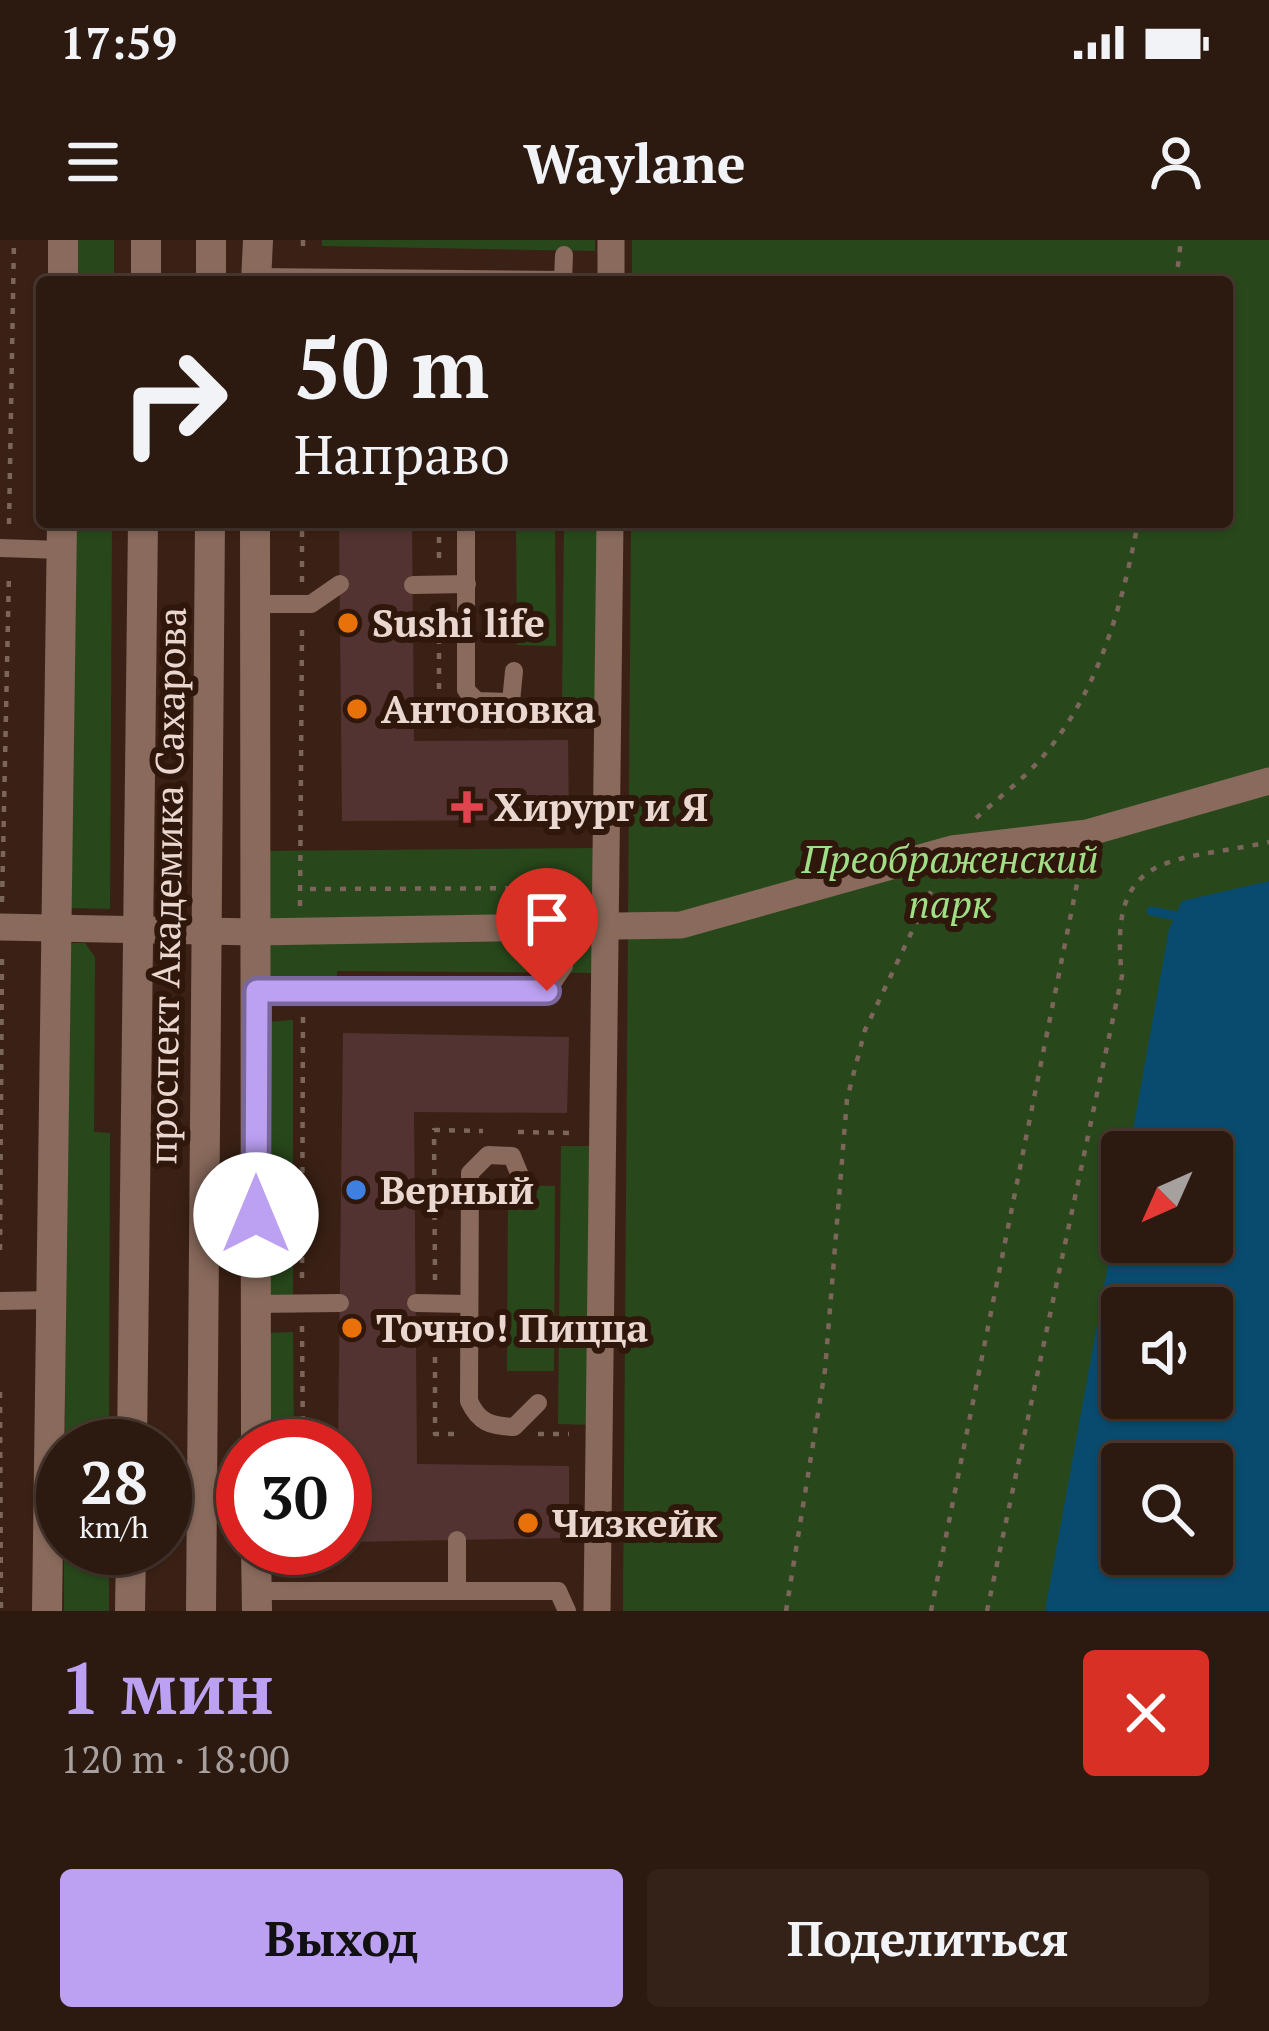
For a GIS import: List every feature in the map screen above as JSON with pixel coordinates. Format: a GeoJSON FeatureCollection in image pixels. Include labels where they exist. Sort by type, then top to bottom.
{"type":"FeatureCollection","features":[{"type":"Feature","properties":{"kind":"main road"},"geometry":{"type":"LineString","coordinates":[[63,240],[63,276]]}},
{"type":"Feature","properties":{"kind":"main road"},"geometry":{"type":"LineString","coordinates":[[146,240],[146,276]]}},
{"type":"Feature","properties":{"kind":"main road"},"geometry":{"type":"LineString","coordinates":[[211,240],[211,276]]}},
{"type":"Feature","properties":{"kind":"main road"},"geometry":{"type":"LineString","coordinates":[[256,276],[258,240]]}},
{"type":"Feature","properties":{"kind":"main road","name":"проспект Академика Сахарова"},"geometry":{"type":"LineString","coordinates":[[132,1419],[143,528]]}},
{"type":"Feature","properties":{"kind":"main road","name":"проспект Академика Сахарова"},"geometry":{"type":"LineString","coordinates":[[201,1611],[210,528]]}},
{"type":"Feature","properties":{"kind":"main road"},"geometry":{"type":"LineString","coordinates":[[255,528],[256,1419]]}},
{"type":"Feature","properties":{"kind":"main road"},"geometry":{"type":"LineString","coordinates":[[46,1611],[62,536]]}},
{"type":"Feature","properties":{"kind":"main road"},"geometry":{"type":"LineString","coordinates":[[130,1611],[131,1575]]}},
{"type":"Feature","properties":{"kind":"street"},"geometry":{"type":"LineString","coordinates":[[611,240],[611,276]]}},
{"type":"Feature","properties":{"kind":"street"},"geometry":{"type":"LineString","coordinates":[[597,1611],[610,528]]}},
{"type":"Feature","properties":{"kind":"street"},"geometry":{"type":"LineString","coordinates":[[2,927],[255,932],[681,925],[952,849],[1087,833],[1269,781]]}},
{"type":"Feature","properties":{"kind":"lane"},"geometry":{"type":"LineString","coordinates":[[563,276],[564,255]]}},
{"type":"Feature","properties":{"kind":"lane"},"geometry":{"type":"LineString","coordinates":[[466,528],[466,690],[477,701],[511,702],[514,671]]}},
{"type":"Feature","properties":{"kind":"lane"},"geometry":{"type":"LineString","coordinates":[[4,548],[62,536]]}},
{"type":"Feature","properties":{"kind":"lane"},"geometry":{"type":"LineString","coordinates":[[254,604],[311,604],[340,584]]}},
{"type":"Feature","properties":{"kind":"lane"},"geometry":{"type":"LineString","coordinates":[[412,585],[467,584]]}},
{"type":"Feature","properties":{"kind":"lane"},"geometry":{"type":"LineString","coordinates":[[257,991],[547,991],[564,966]]}},
{"type":"Feature","properties":{"kind":"lane"},"geometry":{"type":"LineString","coordinates":[[521,1178],[512,1156],[488,1155],[470,1173],[469,1401],[475,1415],[491,1426],[514,1427],[538,1403]]}},
{"type":"Feature","properties":{"kind":"lane"},"geometry":{"type":"LineString","coordinates":[[0,1301],[53,1300]]}},
{"type":"Feature","properties":{"kind":"lane"},"geometry":{"type":"LineString","coordinates":[[255,1304],[340,1303]]}},
{"type":"Feature","properties":{"kind":"lane"},"geometry":{"type":"LineString","coordinates":[[416,1303],[468,1304]]}},
{"type":"Feature","properties":{"kind":"lane"},"geometry":{"type":"LineString","coordinates":[[457,1540],[457,1590]]}},
{"type":"Feature","properties":{"kind":"lane"},"geometry":{"type":"LineString","coordinates":[[256,1601],[457,1590],[558,1591],[567,1611]]}},
{"type":"Feature","properties":{"kind":"path"},"geometry":{"type":"LineString","coordinates":[[0,1250],[4,548],[14,240]]}},
{"type":"Feature","properties":{"kind":"path"},"geometry":{"type":"LineString","coordinates":[[1177,276],[1181,240]]}},
{"type":"Feature","properties":{"kind":"path"},"geometry":{"type":"LineString","coordinates":[[786,1611],[825,1370],[847,1099],[865,1030],[952,849],[971,823],[1040,760],[1084,692],[1120,615],[1137,528]]}},
{"type":"Feature","properties":{"kind":"path"},"geometry":{"type":"LineString","coordinates":[[931,1611],[1087,833]]}},
{"type":"Feature","properties":{"kind":"path"},"geometry":{"type":"LineString","coordinates":[[987,1611],[1122,976],[1118,944],[1132,884],[1151,864],[1269,842]]}},
{"type":"Feature","properties":{"kind":"path"},"geometry":{"type":"LineString","coordinates":[[310,889],[608,888]]}},
{"type":"Feature","properties":{"kind":"path"},"geometry":{"type":"LineString","coordinates":[[0,1392],[1,1611]]}},
{"type":"Feature","properties":{"kind":"green space"},"geometry":{"type":"Polygon","coordinates":[[[72,240],[114,240],[114,276],[72,276],[72,240]]]}},
{"type":"Feature","properties":{"kind":"green space"},"geometry":{"type":"Polygon","coordinates":[[[322,240],[595,240],[595,251],[322,246],[322,240]]]}},
{"type":"Feature","properties":{"kind":"green space","name":"Преображенский парк"},"geometry":{"type":"Polygon","coordinates":[[[632,240],[1269,240],[1269,1611],[623,1611],[631,528],[1233,528],[1233,276],[632,276],[632,240]]]}},
{"type":"Feature","properties":{"kind":"green space"},"geometry":{"type":"Polygon","coordinates":[[[70,528],[112,528],[110,909],[68,908],[70,528]]]}},
{"type":"Feature","properties":{"kind":"green space"},"geometry":{"type":"Polygon","coordinates":[[[516,528],[555,528],[556,646],[517,645],[516,528]]]}},
{"type":"Feature","properties":{"kind":"green space"},"geometry":{"type":"Polygon","coordinates":[[[564,528],[597,528],[597,705],[562,704],[564,528]]]}},
{"type":"Feature","properties":{"kind":"green space"},"geometry":{"type":"Polygon","coordinates":[[[600,848],[603,973],[337,971],[337,983],[265,983],[263,851],[600,848]]]}},
{"type":"Feature","properties":{"kind":"green space"},"geometry":{"type":"Polygon","coordinates":[[[66,943],[85,943],[95,957],[94,1132],[110,1133],[109,1419],[65,1419],[66,943]]]}},
{"type":"Feature","properties":{"kind":"green space"},"geometry":{"type":"Polygon","coordinates":[[[293,1020],[293,1298],[268,1299],[266,1022],[293,1020]]]}},
{"type":"Feature","properties":{"kind":"green space"},"geometry":{"type":"Polygon","coordinates":[[[561,1146],[592,1146],[593,1425],[558,1424],[561,1146]]]}},
{"type":"Feature","properties":{"kind":"green space"},"geometry":{"type":"Polygon","coordinates":[[[508,1185],[555,1186],[554,1371],[507,1371],[508,1185]]]}},
{"type":"Feature","properties":{"kind":"green space"},"geometry":{"type":"Polygon","coordinates":[[[293,1332],[294,1419],[270,1419],[269,1333],[293,1332]]]}},
{"type":"Feature","properties":{"kind":"green space"},"geometry":{"type":"Polygon","coordinates":[[[64,1575],[109,1575],[109,1611],[64,1611],[64,1575]]]}},
{"type":"Feature","properties":{"kind":"water"},"geometry":{"type":"Polygon","coordinates":[[[1269,881],[1269,1611],[1045,1611],[1101,1303],[1101,1419],[1233,1419],[1233,1287],[1104,1287],[1108,1263],[1233,1263],[1233,1131],[1133,1131],[1169,929],[1182,901],[1269,881]]]}},
{"type":"Feature","properties":{"kind":"building"},"geometry":{"type":"Polygon","coordinates":[[[339,528],[412,528],[414,741],[568,740],[569,820],[342,821],[339,528]]]}},
{"type":"Feature","properties":{"kind":"building"},"geometry":{"type":"Polygon","coordinates":[[[343,1033],[569,1037],[567,1113],[414,1112],[417,1464],[569,1466],[569,1538],[372,1542],[372,1419],[338,1419],[343,1033]]]}},
{"type":"Feature","properties":{"kind":"waterway"},"geometry":{"type":"LineString","coordinates":[[1151,911],[1187,918]]}},
{"type":"Feature","properties":{"kind":"place","name":"Sushi life"},"geometry":{"type":"Point","coordinates":[348,623]}},
{"type":"Feature","properties":{"kind":"place","name":"Антоновка"},"geometry":{"type":"Point","coordinates":[357,709]}},
{"type":"Feature","properties":{"kind":"place","name":"Хирург и Я"},"geometry":{"type":"Point","coordinates":[467,807]}},
{"type":"Feature","properties":{"kind":"place","name":"Верный"},"geometry":{"type":"Point","coordinates":[356,1190]}},
{"type":"Feature","properties":{"kind":"place","name":"Точно! Пицца"},"geometry":{"type":"Point","coordinates":[352,1328]}},
{"type":"Feature","properties":{"kind":"place","name":"Чизкейк"},"geometry":{"type":"Point","coordinates":[528,1523]}},
{"type":"Feature","properties":{"kind":"route"},"geometry":{"type":"LineString","coordinates":[[256,1215],[257,991],[547,991]]}}]}
